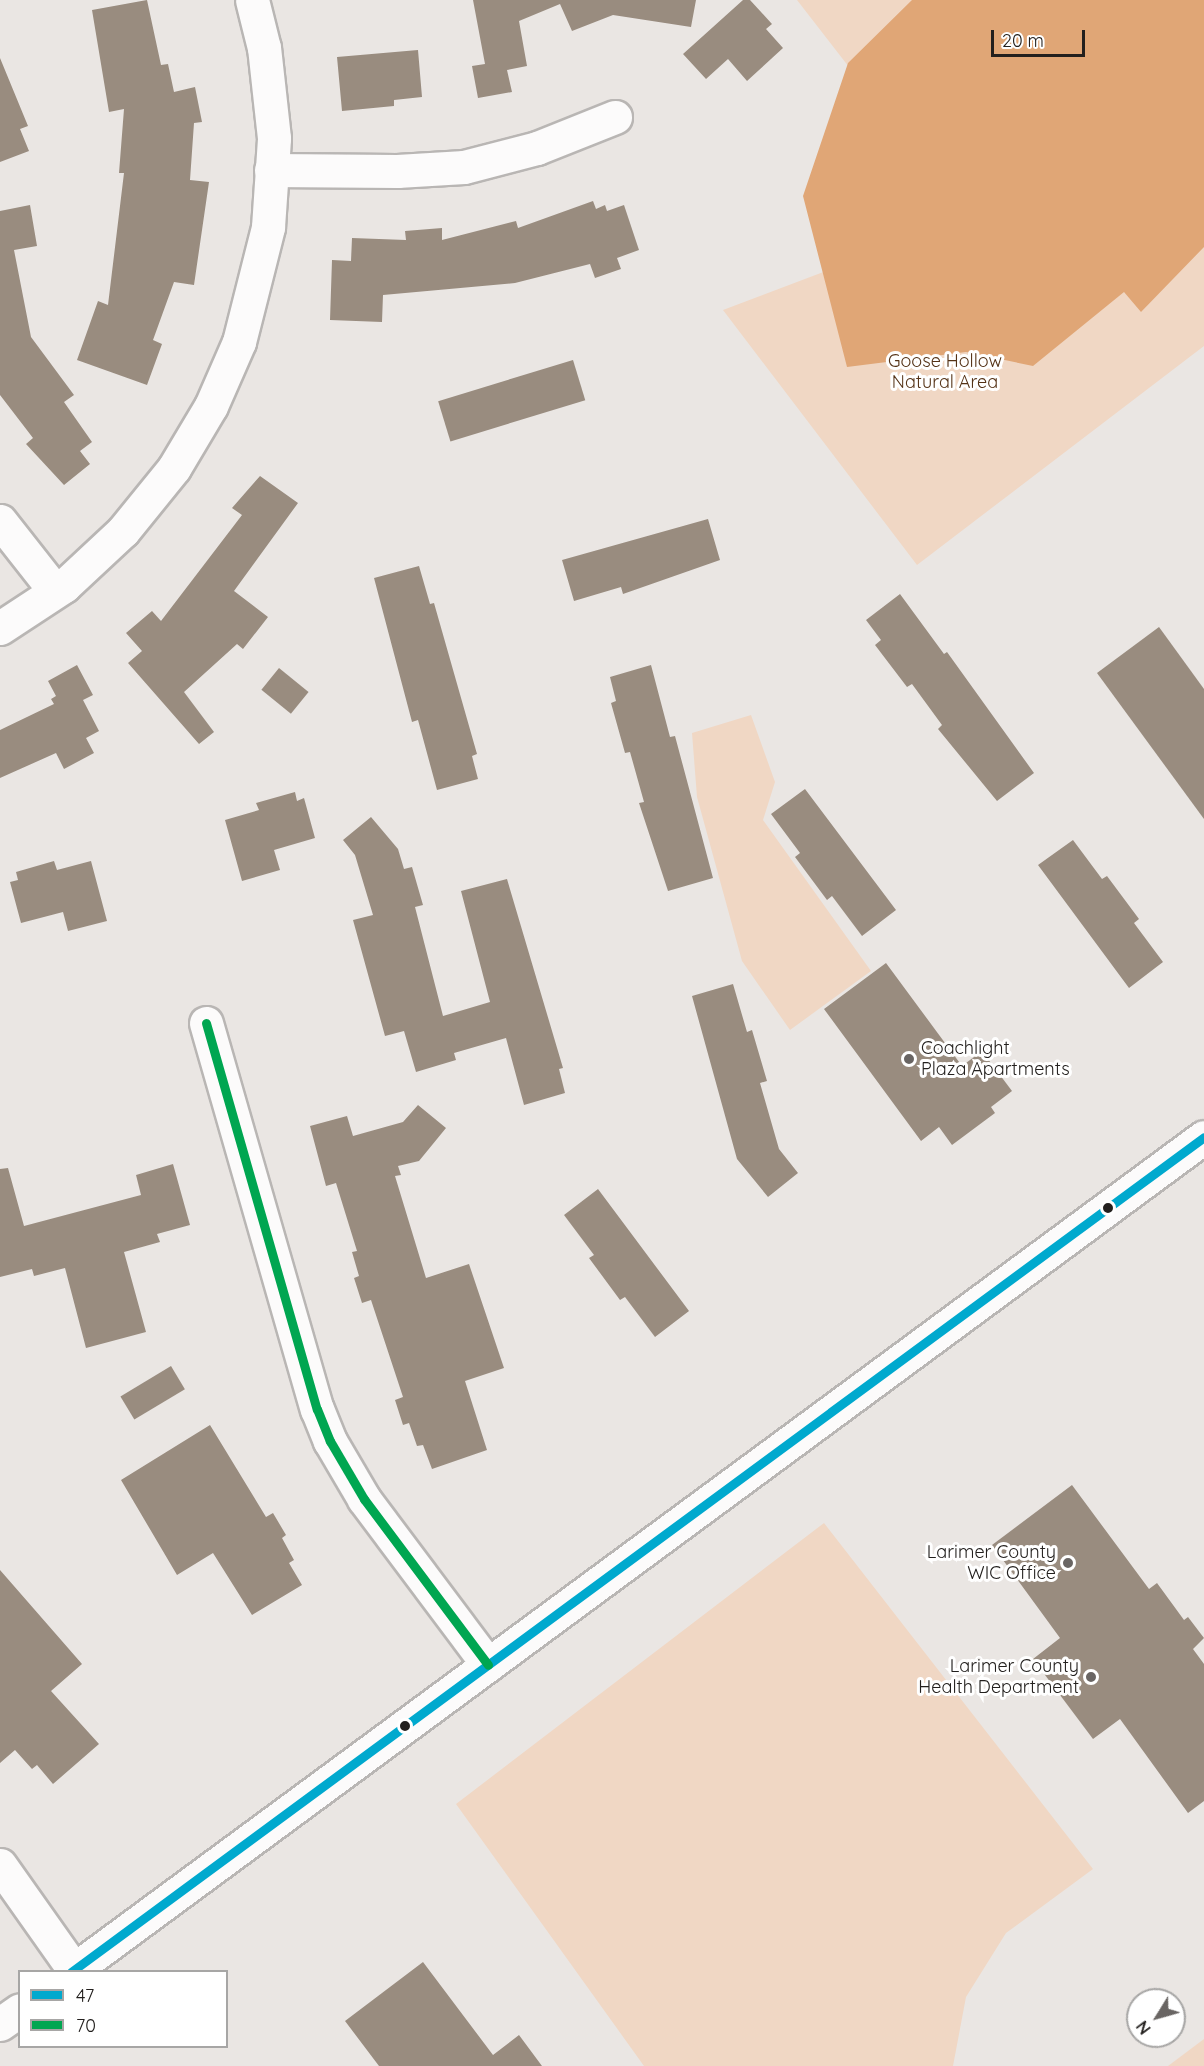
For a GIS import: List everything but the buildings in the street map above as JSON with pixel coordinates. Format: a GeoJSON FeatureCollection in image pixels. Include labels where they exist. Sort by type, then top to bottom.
{"type":"FeatureCollection","features":[{"type":"Feature","properties":{"kind":"street"},"geometry":{"type":"LineString","coordinates":[[0,628],[55,591],[123,531],[174,468],[211,406],[239,342],[258,275],[268,227],[274,138],[264,48],[252,0]]}},
{"type":"Feature","properties":{"kind":"street"},"geometry":{"type":"LineString","coordinates":[[271,170],[397,171],[464,167],[537,148],[615,117]]}},
{"type":"Feature","properties":{"kind":"street"},"geometry":{"type":"LineString","coordinates":[[0,521],[55,591]]}},
{"type":"Feature","properties":{"kind":"street"},"geometry":{"type":"LineString","coordinates":[[206,1023],[317,1409],[330,1440],[364,1499],[488,1665]]}},
{"type":"Feature","properties":{"kind":"street"},"geometry":{"type":"LineString","coordinates":[[0,1865],[73,1970],[1204,1137]]}},
{"type":"Feature","properties":{"kind":"street"},"geometry":{"type":"LineString","coordinates":[[0,2024],[18,2011]]}},
{"type":"Feature","properties":{"kind":"green space","name":"Goose Hollow Natural Area"},"geometry":{"type":"Polygon","coordinates":[[[797,0],[1204,0],[1204,346],[917,565],[723,310],[966,218],[797,0]]]}},
{"type":"Feature","properties":{"kind":"green space"},"geometry":{"type":"Polygon","coordinates":[[[751,715],[775,782],[763,820],[871,971],[790,1030],[742,961],[697,797],[692,733],[751,715]]]}},
{"type":"Feature","properties":{"kind":"green space"},"geometry":{"type":"Polygon","coordinates":[[[824,1523],[1093,1869],[1006,1933],[966,1997],[953,2066],[644,2066],[456,1804],[824,1523]]]}},
{"type":"Feature","properties":{"kind":"green space"},"geometry":{"type":"Polygon","coordinates":[[[1204,2039],[1204,2066],[1168,2066],[1204,2039]]]}},
{"type":"Feature","properties":{"kind":"shaded area","name":"Goose Hollow Natural Area"},"geometry":{"type":"Polygon","coordinates":[[[912,0],[1204,0],[1204,247],[1141,312],[1124,292],[1033,366],[966,352],[847,367],[803,196],[848,63],[912,0]]]}},
{"type":"Feature","properties":{"kind":"transit line","name":"70"},"geometry":{"type":"LineString","coordinates":[[206,1023],[317,1409],[330,1441],[364,1499],[488,1665]]}},
{"type":"Feature","properties":{"kind":"transit line","name":"47"},"geometry":{"type":"LineString","coordinates":[[74,1970],[1204,1137]]}},
{"type":"Feature","properties":{"kind":"place","name":"Coachlight Plaza Apartments"},"geometry":{"type":"Point","coordinates":[909,1059]}},
{"type":"Feature","properties":{"kind":"place","name":"Larimer County WIC Office"},"geometry":{"type":"Point","coordinates":[1068,1563]}},
{"type":"Feature","properties":{"kind":"place","name":"Larimer County Health Department"},"geometry":{"type":"Point","coordinates":[1091,1677]}}]}
